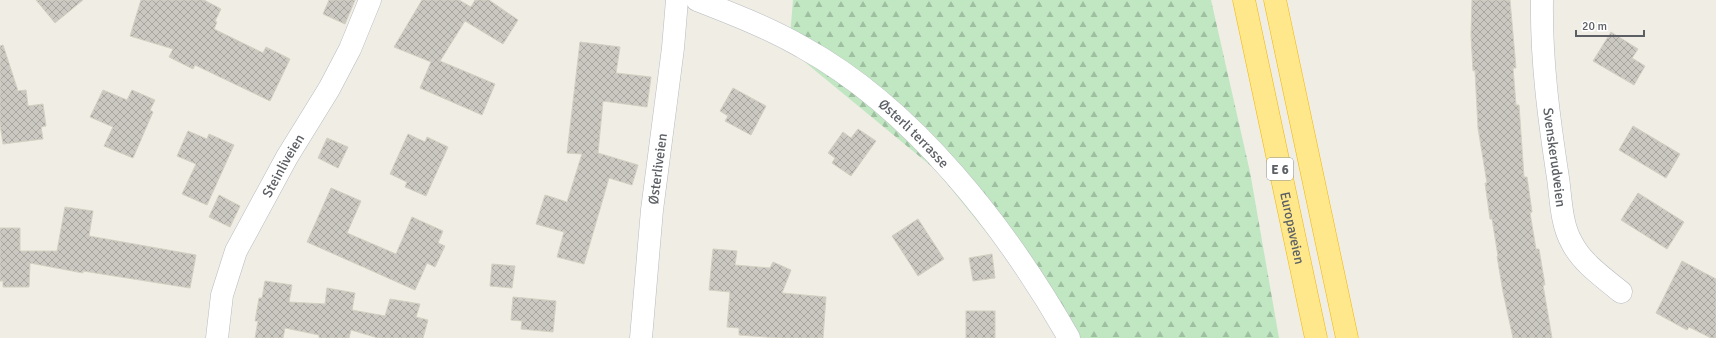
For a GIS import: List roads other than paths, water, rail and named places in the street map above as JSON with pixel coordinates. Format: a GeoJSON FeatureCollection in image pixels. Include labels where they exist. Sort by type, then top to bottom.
{"type":"FeatureCollection","features":[{"type":"Feature","properties":{"kind":"highway","name":"Europaveien"},"geometry":{"type":"LineString","coordinates":[[1244,0],[1316,338]]}},
{"type":"Feature","properties":{"kind":"highway","name":"E 6"},"geometry":{"type":"LineString","coordinates":[[1275,0],[1347,338]]}},
{"type":"Feature","properties":{"kind":"street","name":"Steinliveien"},"geometry":{"type":"LineString","coordinates":[[217,338],[222,295],[236,251],[286,157],[332,82],[350,49],[370,0]]}},
{"type":"Feature","properties":{"kind":"street","name":"Østerliveien"},"geometry":{"type":"LineString","coordinates":[[641,338],[653,195],[673,48],[677,0]]}},
{"type":"Feature","properties":{"kind":"street","name":"Østerli terrasse"},"geometry":{"type":"LineString","coordinates":[[697,0],[751,21],[803,47],[853,79],[902,120],[926,143],[972,196],[1013,250],[1069,338]]}},
{"type":"Feature","properties":{"kind":"street","name":"Svenskerudveien"},"geometry":{"type":"LineString","coordinates":[[1542,0],[1541,33],[1548,113],[1564,222],[1571,243],[1583,259],[1621,292]]}}]}
